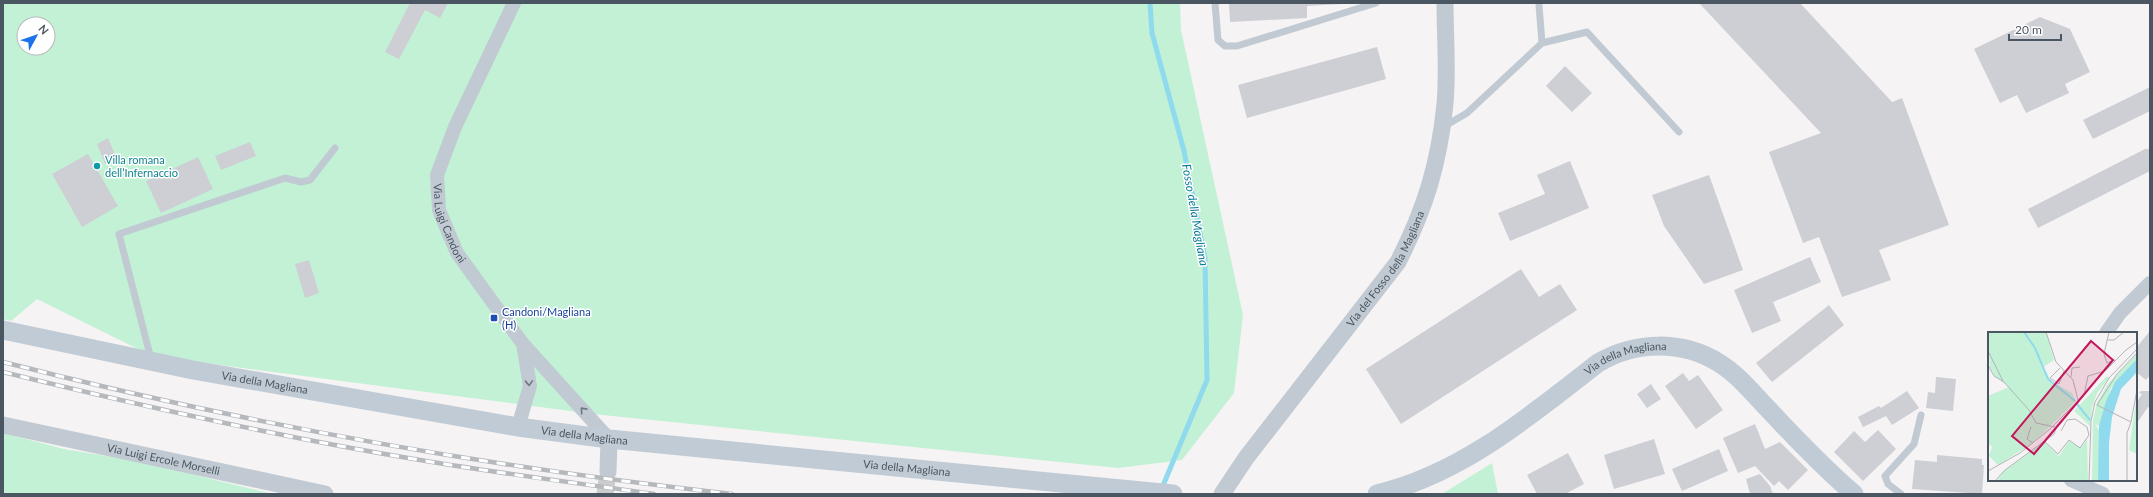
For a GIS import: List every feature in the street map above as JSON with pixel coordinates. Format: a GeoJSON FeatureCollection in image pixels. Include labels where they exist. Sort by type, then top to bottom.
{"type":"FeatureCollection","features":[{"type":"Feature","properties":{"kind":"main road","name":"Via della Magliana"},"geometry":{"type":"LineString","coordinates":[[3,330],[152,363],[518,427],[609,439],[1173,494]]}},
{"type":"Feature","properties":{"kind":"main road","name":"Via della Magliana"},"geometry":{"type":"LineString","coordinates":[[1377,494],[1412,484],[1467,457],[1527,418],[1598,362],[1609,356],[1632,348],[1658,346],[1702,355],[1730,371],[1810,453],[1854,494]]}},
{"type":"Feature","properties":{"kind":"street","name":"Via Luigi Candoni"},"geometry":{"type":"LineString","coordinates":[[514,3],[455,128],[437,175],[439,210],[457,253],[523,344],[609,439]]}},
{"type":"Feature","properties":{"kind":"street","name":"Via del Fosso della Magliana"},"geometry":{"type":"LineString","coordinates":[[1222,494],[1246,458],[1398,262],[1415,228],[1428,193],[1445,103],[1445,3]]}},
{"type":"Feature","properties":{"kind":"street"},"geometry":{"type":"LineString","coordinates":[[2107,332],[2120,313],[2150,283]]}},
{"type":"Feature","properties":{"kind":"street","name":"Via Luigi Candoni"},"geometry":{"type":"LineString","coordinates":[[518,427],[530,386],[523,344]]}},
{"type":"Feature","properties":{"kind":"street","name":"Via Luigi Ercole Morselli"},"geometry":{"type":"LineString","coordinates":[[3,425],[289,490],[324,494]]}},
{"type":"Feature","properties":{"kind":"street"},"geometry":{"type":"LineString","coordinates":[[608,472],[609,439]]}},
{"type":"Feature","properties":{"kind":"street"},"geometry":{"type":"LineString","coordinates":[[2073,481],[2102,494]]}},
{"type":"Feature","properties":{"kind":"lane"},"geometry":{"type":"LineString","coordinates":[[1215,3],[1218,40],[1225,46],[1237,46],[1376,3]]}},
{"type":"Feature","properties":{"kind":"lane"},"geometry":{"type":"LineString","coordinates":[[1540,5],[1542,42]]}},
{"type":"Feature","properties":{"kind":"lane"},"geometry":{"type":"LineString","coordinates":[[1441,128],[1467,113],[1542,42],[1588,32],[1679,132]]}},
{"type":"Feature","properties":{"kind":"lane"},"geometry":{"type":"LineString","coordinates":[[152,363],[119,234],[285,178],[301,182],[310,180],[335,148]]}},
{"type":"Feature","properties":{"kind":"lane"},"geometry":{"type":"LineString","coordinates":[[1900,494],[1888,484],[1885,476],[1914,444],[1921,415]]}},
{"type":"Feature","properties":{"kind":"green space"},"geometry":{"type":"Polygon","coordinates":[[[3,3],[1180,3],[1181,30],[1243,315],[1234,393],[1182,460],[1118,468],[593,414],[152,356],[37,299],[11,321],[3,319],[3,3]]]}},
{"type":"Feature","properties":{"kind":"green space"},"geometry":{"type":"Polygon","coordinates":[[[3,433],[64,449],[142,462],[272,494],[3,494],[3,433]]]}},
{"type":"Feature","properties":{"kind":"green space"},"geometry":{"type":"Polygon","coordinates":[[[1492,463],[1498,494],[1442,494],[1492,463]]]}},
{"type":"Feature","properties":{"kind":"building"},"geometry":{"type":"Polygon","coordinates":[[[410,3],[448,3],[440,18],[425,10],[399,59],[385,52],[410,3]]]}},
{"type":"Feature","properties":{"kind":"building"},"geometry":{"type":"Polygon","coordinates":[[[1229,3],[1342,4],[1307,6],[1307,18],[1230,22],[1229,3]]]}},
{"type":"Feature","properties":{"kind":"building"},"geometry":{"type":"Polygon","coordinates":[[[1699,3],[1800,3],[1892,102],[1902,98],[1949,225],[1879,250],[1891,280],[1842,297],[1819,237],[1803,243],[1769,152],[1821,133],[1699,3]]]}},
{"type":"Feature","properties":{"kind":"building"},"geometry":{"type":"Polygon","coordinates":[[[2040,17],[2070,29],[2090,72],[2065,84],[2069,93],[2026,113],[2017,95],[2000,103],[1974,49],[2040,17]]]}},
{"type":"Feature","properties":{"kind":"building"},"geometry":{"type":"Polygon","coordinates":[[[1377,47],[1386,79],[1247,118],[1238,85],[1377,47]]]}},
{"type":"Feature","properties":{"kind":"building"},"geometry":{"type":"Polygon","coordinates":[[[1565,66],[1592,93],[1572,112],[1546,86],[1565,66]]]}},
{"type":"Feature","properties":{"kind":"building"},"geometry":{"type":"Polygon","coordinates":[[[2150,87],[2150,111],[2093,139],[2083,120],[2150,87]]]}},
{"type":"Feature","properties":{"kind":"building"},"geometry":{"type":"Polygon","coordinates":[[[108,138],[117,159],[105,164],[97,144],[108,138]]]}},
{"type":"Feature","properties":{"kind":"building"},"geometry":{"type":"Polygon","coordinates":[[[250,142],[256,156],[221,170],[215,156],[250,142]]]}},
{"type":"Feature","properties":{"kind":"building"},"geometry":{"type":"Polygon","coordinates":[[[2145,149],[2150,149],[2150,171],[2038,228],[2028,209],[2145,149]]]}},
{"type":"Feature","properties":{"kind":"building"},"geometry":{"type":"Polygon","coordinates":[[[88,154],[118,206],[82,227],[52,174],[88,154]]]}},
{"type":"Feature","properties":{"kind":"building"},"geometry":{"type":"Polygon","coordinates":[[[198,157],[213,189],[161,213],[146,181],[198,157]]]}},
{"type":"Feature","properties":{"kind":"building"},"geometry":{"type":"Polygon","coordinates":[[[1570,161],[1589,208],[1510,241],[1498,213],[1545,194],[1537,175],[1570,161]]]}},
{"type":"Feature","properties":{"kind":"building"},"geometry":{"type":"Polygon","coordinates":[[[1709,175],[1743,270],[1704,284],[1664,226],[1652,195],[1709,175]]]}},
{"type":"Feature","properties":{"kind":"building"},"geometry":{"type":"Polygon","coordinates":[[[1810,257],[1821,282],[1773,302],[1781,321],[1752,333],[1734,290],[1810,257]]]}},
{"type":"Feature","properties":{"kind":"building"},"geometry":{"type":"Polygon","coordinates":[[[309,260],[319,293],[305,298],[295,264],[309,260]]]}},
{"type":"Feature","properties":{"kind":"building"},"geometry":{"type":"Polygon","coordinates":[[[1521,269],[1539,297],[1560,284],[1577,310],[1401,424],[1366,369],[1521,269]]]}},
{"type":"Feature","properties":{"kind":"building"},"geometry":{"type":"Polygon","coordinates":[[[1829,305],[1844,325],[1772,382],[1756,363],[1829,305]]]}},
{"type":"Feature","properties":{"kind":"building"},"geometry":{"type":"Polygon","coordinates":[[[2150,331],[2150,375],[2146,380],[2137,373],[2137,347],[2150,331]]]}},
{"type":"Feature","properties":{"kind":"building"},"geometry":{"type":"Polygon","coordinates":[[[1683,373],[1689,381],[1698,375],[1723,410],[1696,429],[1665,386],[1683,373]]]}},
{"type":"Feature","properties":{"kind":"building"},"geometry":{"type":"Polygon","coordinates":[[[1936,377],[1956,379],[1953,411],[1926,408],[1928,392],[1935,393],[1936,377]]]}},
{"type":"Feature","properties":{"kind":"building"},"geometry":{"type":"Polygon","coordinates":[[[1651,384],[1661,399],[1647,408],[1637,394],[1651,384]]]}},
{"type":"Feature","properties":{"kind":"building"},"geometry":{"type":"Polygon","coordinates":[[[1907,391],[1919,408],[1892,425],[1886,416],[1863,427],[1858,417],[1879,406],[1881,408],[1907,391]]]}},
{"type":"Feature","properties":{"kind":"building"},"geometry":{"type":"Polygon","coordinates":[[[2141,391],[2150,391],[2150,408],[2148,407],[2137,423],[2137,399],[2138,400],[2142,394],[2139,393],[2141,391]]]}},
{"type":"Feature","properties":{"kind":"building"},"geometry":{"type":"Polygon","coordinates":[[[1755,424],[1765,449],[1780,442],[1808,470],[1788,490],[1779,481],[1774,486],[1755,466],[1738,473],[1723,438],[1755,424]]]}},
{"type":"Feature","properties":{"kind":"building"},"geometry":{"type":"Polygon","coordinates":[[[1878,430],[1896,449],[1863,481],[1834,452],[1854,431],[1865,442],[1878,430]]]}},
{"type":"Feature","properties":{"kind":"building"},"geometry":{"type":"Polygon","coordinates":[[[1654,439],[1665,474],[1614,489],[1604,455],[1654,439]]]}},
{"type":"Feature","properties":{"kind":"building"},"geometry":{"type":"Polygon","coordinates":[[[1719,449],[1728,471],[1682,491],[1672,469],[1719,449]]]}},
{"type":"Feature","properties":{"kind":"building"},"geometry":{"type":"Polygon","coordinates":[[[1568,453],[1584,484],[1565,494],[1537,494],[1527,475],[1568,453]]]}},
{"type":"Feature","properties":{"kind":"building"},"geometry":{"type":"Polygon","coordinates":[[[1937,455],[1982,459],[1982,465],[1984,465],[1982,494],[1912,489],[1915,460],[1937,462],[1937,455]]]}},
{"type":"Feature","properties":{"kind":"building"},"geometry":{"type":"Polygon","coordinates":[[[1760,474],[1770,486],[1773,494],[1750,494],[1746,479],[1760,474]]]}},
{"type":"Feature","properties":{"kind":"waterway","name":"Fosso della Magliana"},"geometry":{"type":"LineString","coordinates":[[1150,3],[1152,33],[1184,151],[1205,258],[1207,380],[1162,488]]}},
{"type":"Feature","properties":{"kind":"tunnel"},"geometry":{"type":"LineString","coordinates":[[605,494],[608,472]]}},
{"type":"Feature","properties":{"kind":"railway"},"geometry":{"type":"LineString","coordinates":[[3,362],[183,405],[365,441],[548,471],[732,494]]}},
{"type":"Feature","properties":{"kind":"railway"},"geometry":{"type":"LineString","coordinates":[[3,372],[159,409],[368,451],[507,474],[654,494]]}},
{"type":"Feature","properties":{"kind":"place","name":"Villa romana dell’Infernaccio"},"geometry":{"type":"Point","coordinates":[97,166]}},
{"type":"Feature","properties":{"kind":"place","name":"Candoni/Magliana (H)"},"geometry":{"type":"Point","coordinates":[494,318]}}]}
